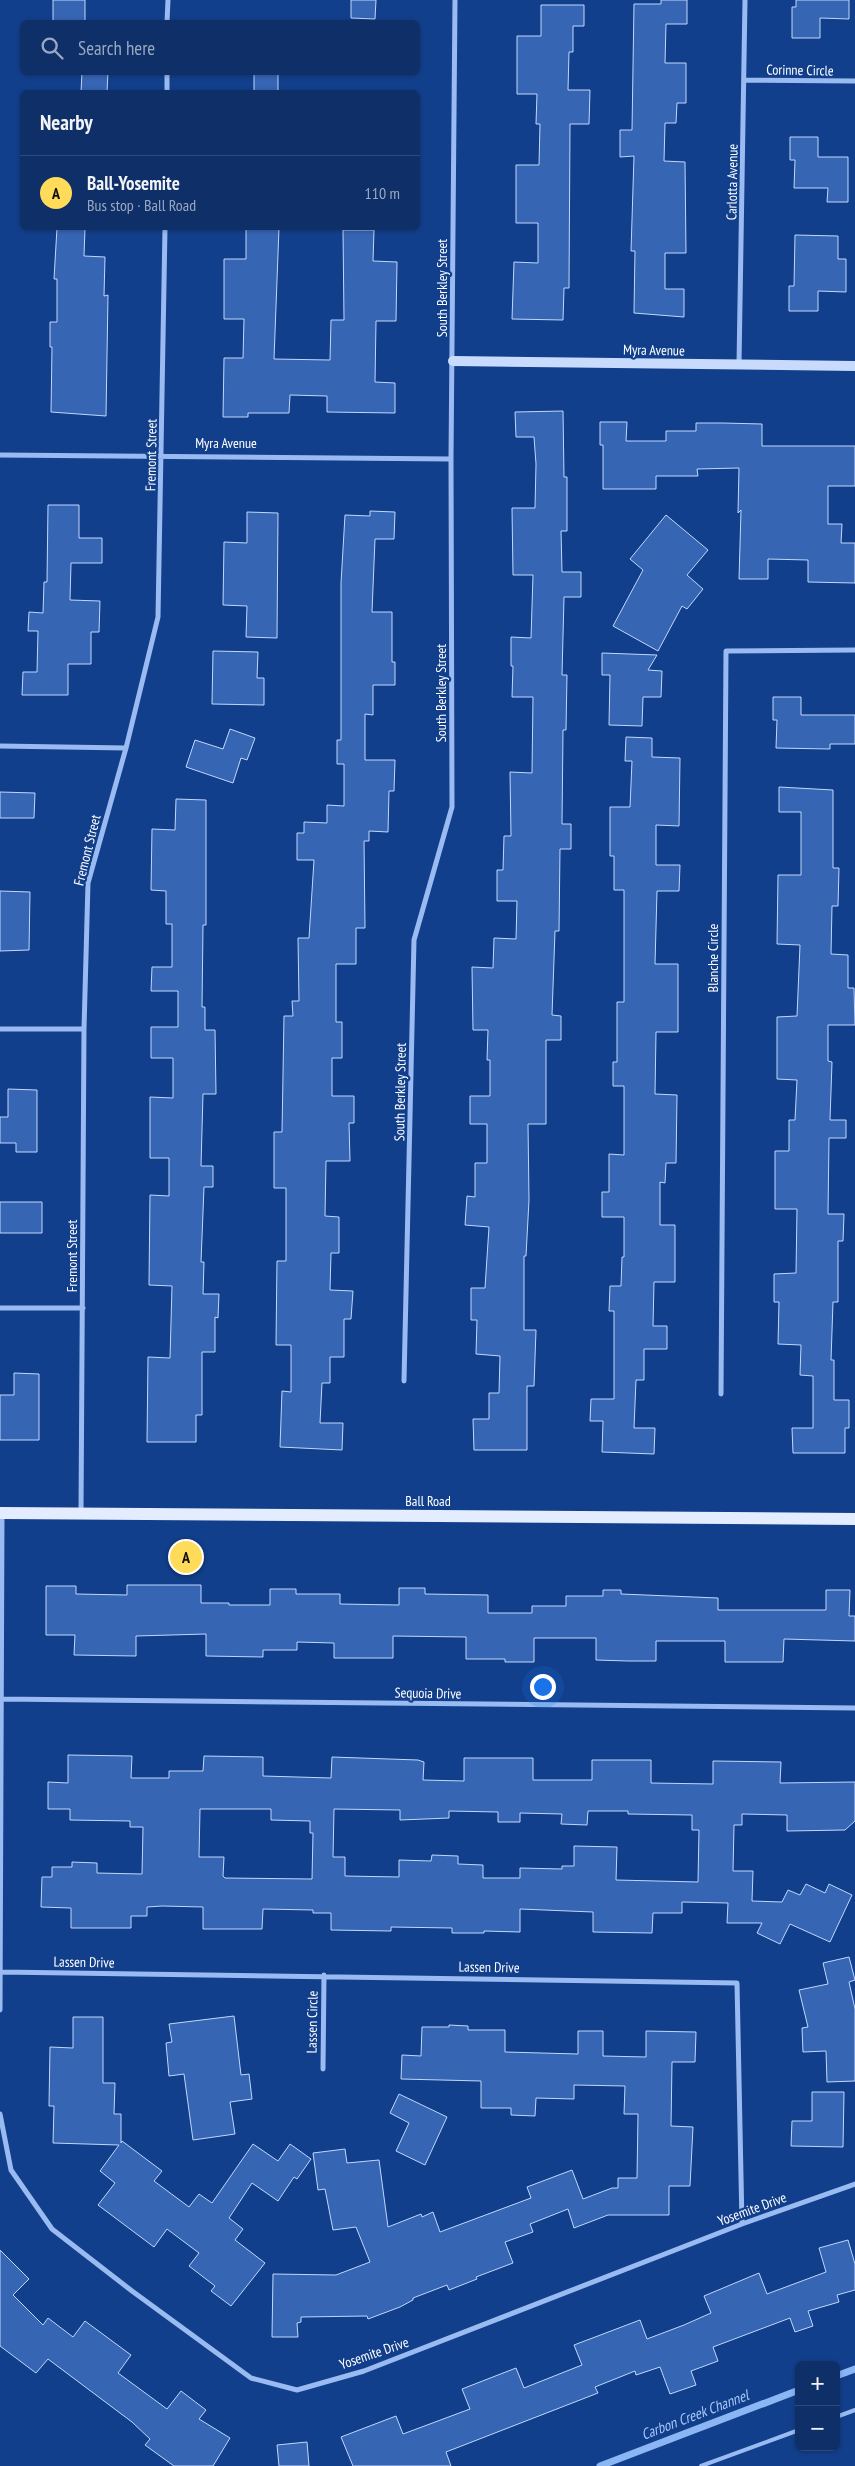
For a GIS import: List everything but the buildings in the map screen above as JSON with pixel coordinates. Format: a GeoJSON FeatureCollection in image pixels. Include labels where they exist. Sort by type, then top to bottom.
{"type":"FeatureCollection","features":[{"type":"Feature","properties":{"kind":"main road","name":"Ball Road"},"geometry":{"type":"LineString","coordinates":[[1,1513],[855,1519]]}},
{"type":"Feature","properties":{"kind":"street"},"geometry":{"type":"LineString","coordinates":[[167,20],[168,0]]}},
{"type":"Feature","properties":{"kind":"street","name":"South Berkley Street"},"geometry":{"type":"LineString","coordinates":[[404,1381],[414,940],[452,807],[451,459],[455,0]]}},
{"type":"Feature","properties":{"kind":"street","name":"Carlotta Avenue"},"geometry":{"type":"LineString","coordinates":[[739,364],[745,0]]}},
{"type":"Feature","properties":{"kind":"street"},"geometry":{"type":"LineString","coordinates":[[167,75],[167,90]]}},
{"type":"Feature","properties":{"kind":"street","name":"Corinne Circle"},"geometry":{"type":"LineString","coordinates":[[745,80],[855,81]]}},
{"type":"Feature","properties":{"kind":"street","name":"Fremont Street"},"geometry":{"type":"LineString","coordinates":[[81,1514],[84,1029],[88,883],[126,748],[158,616],[165,230]]}},
{"type":"Feature","properties":{"kind":"street","name":"Myra Avenue"},"geometry":{"type":"LineString","coordinates":[[453,361],[855,366]]}},
{"type":"Feature","properties":{"kind":"street","name":"Myra Avenue"},"geometry":{"type":"LineString","coordinates":[[0,455],[451,459]]}},
{"type":"Feature","properties":{"kind":"street","name":"Blanche Circle"},"geometry":{"type":"LineString","coordinates":[[721,1394],[726,651],[855,650]]}},
{"type":"Feature","properties":{"kind":"street"},"geometry":{"type":"LineString","coordinates":[[0,746],[126,748]]}},
{"type":"Feature","properties":{"kind":"street"},"geometry":{"type":"LineString","coordinates":[[0,1029],[84,1029]]}},
{"type":"Feature","properties":{"kind":"street"},"geometry":{"type":"LineString","coordinates":[[0,1308],[83,1308]]}},
{"type":"Feature","properties":{"kind":"street"},"geometry":{"type":"LineString","coordinates":[[0,2010],[1,1513]]}},
{"type":"Feature","properties":{"kind":"street","name":"Sequoia Drive"},"geometry":{"type":"LineString","coordinates":[[0,1699],[855,1708]]}},
{"type":"Feature","properties":{"kind":"street","name":"Lassen Drive"},"geometry":{"type":"LineString","coordinates":[[1,1972],[737,1984],[742,2224]]}},
{"type":"Feature","properties":{"kind":"street","name":"Lassen Circle"},"geometry":{"type":"LineString","coordinates":[[322,2069],[324,1976]]}},
{"type":"Feature","properties":{"kind":"street","name":"Yosemite Drive"},"geometry":{"type":"LineString","coordinates":[[0,2114],[11,2170],[52,2229],[132,2291],[251,2378],[296,2390],[364,2371],[742,2224],[855,2184]]}},
{"type":"Feature","properties":{"kind":"lane"},"geometry":{"type":"LineString","coordinates":[[840,2416],[855,2410]]}},
{"type":"Feature","properties":{"kind":"lane"},"geometry":{"type":"LineString","coordinates":[[701,2466],[795,2431]]}},
{"type":"Feature","properties":{"kind":"waterway","name":"Carbon Creek Channel"},"geometry":{"type":"LineString","coordinates":[[840,2375],[855,2369]]}},
{"type":"Feature","properties":{"kind":"waterway","name":"Carbon Creek Channel"},"geometry":{"type":"LineString","coordinates":[[600,2466],[795,2392]]}},
{"type":"Feature","properties":{"kind":"place","name":"Ball-Yosemite"},"geometry":{"type":"Point","coordinates":[186,1557]}}]}
